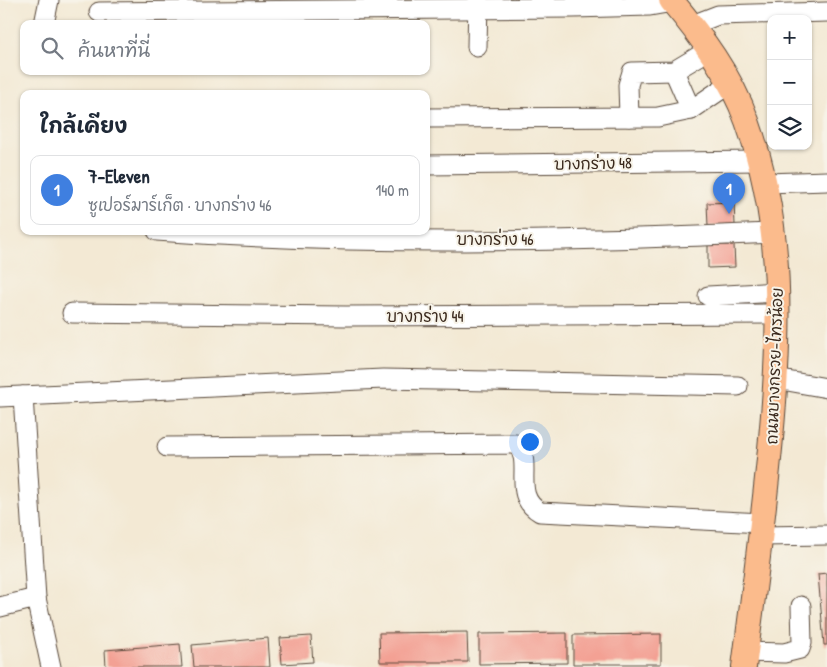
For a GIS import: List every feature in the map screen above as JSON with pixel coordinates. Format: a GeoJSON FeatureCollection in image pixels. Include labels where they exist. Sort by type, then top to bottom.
{"type":"FeatureCollection","features":[{"type":"Feature","properties":{"kind":"main road","name":"ถนนบางกรวย-ไทรน้อย"},"geometry":{"type":"LineString","coordinates":[[672,1],[709,50],[747,120],[762,172],[773,233],[778,303],[776,379],[762,529],[745,660]]}},
{"type":"Feature","properties":{"kind":"street"},"geometry":{"type":"LineString","coordinates":[[45,20],[49,0]]}},
{"type":"Feature","properties":{"kind":"street"},"geometry":{"type":"LineString","coordinates":[[99,12],[478,5],[573,4],[650,6],[672,1]]}},
{"type":"Feature","properties":{"kind":"street"},"geometry":{"type":"LineString","coordinates":[[477,47],[478,5]]}},
{"type":"Feature","properties":{"kind":"street"},"geometry":{"type":"LineString","coordinates":[[692,25],[718,15],[827,12]]}},
{"type":"Feature","properties":{"kind":"street"},"geometry":{"type":"LineString","coordinates":[[628,118],[628,85],[632,72],[674,71],[709,50]]}},
{"type":"Feature","properties":{"kind":"street"},"geometry":{"type":"LineString","coordinates":[[674,71],[691,110]]}},
{"type":"Feature","properties":{"kind":"street"},"geometry":{"type":"LineString","coordinates":[[430,118],[628,118],[677,115],[691,110],[729,84]]}},
{"type":"Feature","properties":{"kind":"street","name":"บางกร่าง 48"},"geometry":{"type":"LineString","coordinates":[[430,165],[762,172],[827,181]]}},
{"type":"Feature","properties":{"kind":"street","name":"บางกร่าง 46"},"geometry":{"type":"LineString","coordinates":[[245,235],[354,240],[650,238],[773,233]]}},
{"type":"Feature","properties":{"kind":"street"},"geometry":{"type":"LineString","coordinates":[[708,296],[778,303]]}},
{"type":"Feature","properties":{"kind":"street","name":"บางกร่าง 44"},"geometry":{"type":"LineString","coordinates":[[72,313],[346,316],[778,303]]}},
{"type":"Feature","properties":{"kind":"street"},"geometry":{"type":"LineString","coordinates":[[0,397],[382,379],[738,386]]}},
{"type":"Feature","properties":{"kind":"street"},"geometry":{"type":"LineString","coordinates":[[776,379],[827,388]]}},
{"type":"Feature","properties":{"kind":"street"},"geometry":{"type":"LineString","coordinates":[[23,396],[36,598],[51,667]]}},
{"type":"Feature","properties":{"kind":"street"},"geometry":{"type":"LineString","coordinates":[[167,447],[516,444],[521,448],[525,498],[533,508],[540,512],[827,535]]}},
{"type":"Feature","properties":{"kind":"street"},"geometry":{"type":"LineString","coordinates":[[0,607],[36,598]]}},
{"type":"Feature","properties":{"kind":"street"},"geometry":{"type":"LineString","coordinates":[[745,660],[800,649],[802,643],[801,606]]}},
{"type":"Feature","properties":{"kind":"building"},"geometry":{"type":"Polygon","coordinates":[[[734,202],[735,225],[708,226],[707,203],[734,202]]]}},
{"type":"Feature","properties":{"kind":"building"},"geometry":{"type":"Polygon","coordinates":[[[708,245],[734,245],[735,267],[708,268],[708,245]]]}},
{"type":"Feature","properties":{"kind":"building"},"geometry":{"type":"Polygon","coordinates":[[[827,573],[827,645],[824,645],[818,574],[827,573]]]}},
{"type":"Feature","properties":{"kind":"building"},"geometry":{"type":"Polygon","coordinates":[[[467,632],[468,662],[380,662],[379,633],[467,632]]]}},
{"type":"Feature","properties":{"kind":"building"},"geometry":{"type":"Polygon","coordinates":[[[567,633],[567,663],[479,664],[479,634],[567,633]]]}},
{"type":"Feature","properties":{"kind":"building"},"geometry":{"type":"Polygon","coordinates":[[[661,634],[661,664],[573,664],[573,635],[661,634]]]}},
{"type":"Feature","properties":{"kind":"building"},"geometry":{"type":"Polygon","coordinates":[[[311,636],[313,662],[282,664],[280,638],[311,636]]]}},
{"type":"Feature","properties":{"kind":"building"},"geometry":{"type":"Polygon","coordinates":[[[268,638],[270,667],[194,667],[192,645],[268,638]]]}},
{"type":"Feature","properties":{"kind":"building"},"geometry":{"type":"Polygon","coordinates":[[[180,644],[182,667],[106,667],[105,650],[180,644]]]}},
{"type":"Feature","properties":{"kind":"place","name":"7-Eleven"},"geometry":{"type":"Point","coordinates":[729,214]}}]}
